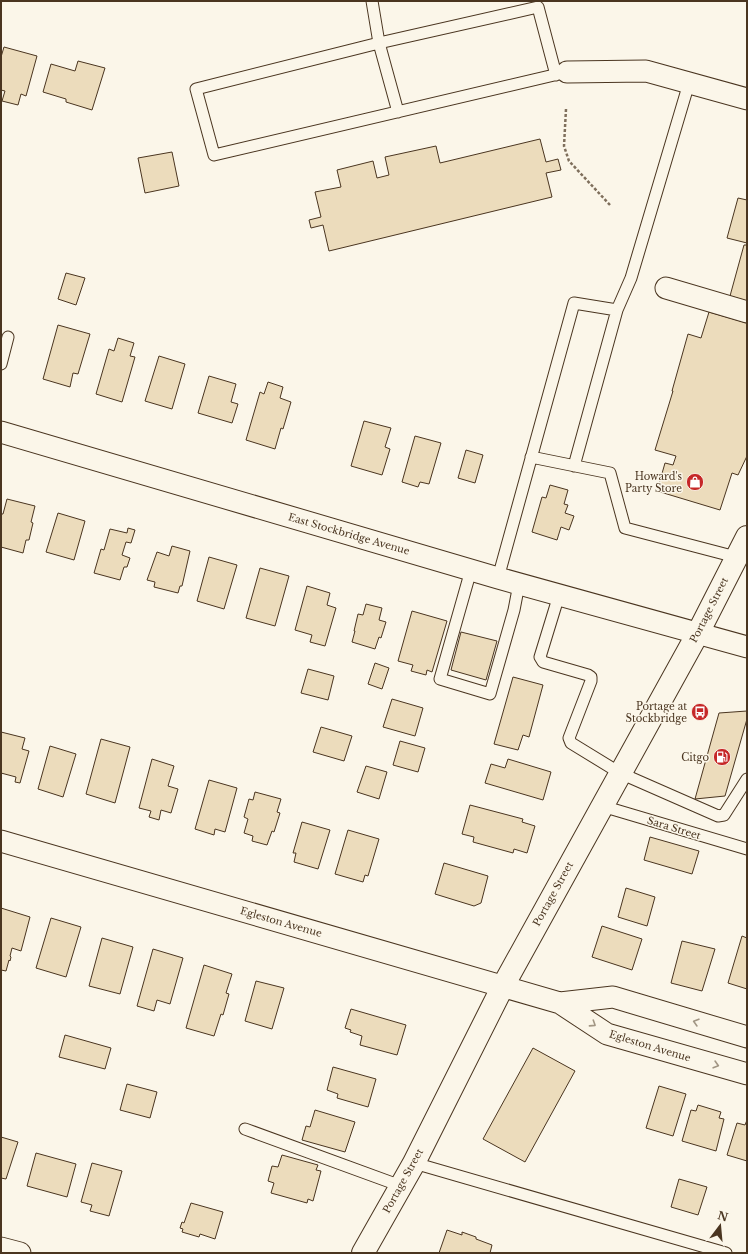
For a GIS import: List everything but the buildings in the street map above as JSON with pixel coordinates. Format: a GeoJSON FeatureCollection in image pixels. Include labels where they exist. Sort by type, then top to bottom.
{"type":"FeatureCollection","features":[{"type":"Feature","properties":{"kind":"main road","name":"Portage Street"},"geometry":{"type":"LineString","coordinates":[[363,1253],[414,1163],[503,986],[698,633],[747,537]]}},
{"type":"Feature","properties":{"kind":"street"},"geometry":{"type":"LineString","coordinates":[[561,74],[599,71],[646,71],[747,99]]}},
{"type":"Feature","properties":{"kind":"street"},"geometry":{"type":"LineString","coordinates":[[666,288],[747,312]]}},
{"type":"Feature","properties":{"kind":"street","name":"East Stockbridge Avenue"},"geometry":{"type":"LineString","coordinates":[[1,432],[470,570],[747,647]]}},
{"type":"Feature","properties":{"kind":"street","name":"Egleston Avenue"},"geometry":{"type":"LineString","coordinates":[[1,840],[560,1003],[608,1034],[747,1074]]}},
{"type":"Feature","properties":{"kind":"street","name":"Egleston Avenue"},"geometry":{"type":"LineString","coordinates":[[560,1003],[613,998],[747,1037]]}},
{"type":"Feature","properties":{"kind":"street"},"geometry":{"type":"LineString","coordinates":[[1,1248],[20,1253]]}},
{"type":"Feature","properties":{"kind":"lane"},"geometry":{"type":"LineString","coordinates":[[372,1],[379,43],[398,112]]}},
{"type":"Feature","properties":{"kind":"lane"},"geometry":{"type":"LineString","coordinates":[[538,7],[561,74],[214,155],[196,89],[379,43],[538,7]]}},
{"type":"Feature","properties":{"kind":"lane"},"geometry":{"type":"LineString","coordinates":[[574,466],[617,310],[632,278],[689,83]]}},
{"type":"Feature","properties":{"kind":"lane"},"geometry":{"type":"LineString","coordinates":[[498,578],[574,303],[617,310]]}},
{"type":"Feature","properties":{"kind":"lane"},"geometry":{"type":"LineString","coordinates":[[1,364],[8,337]]}},
{"type":"Feature","properties":{"kind":"lane"},"geometry":{"type":"LineString","coordinates":[[531,457],[610,473],[625,528],[736,557]]}},
{"type":"Feature","properties":{"kind":"lane"},"geometry":{"type":"LineString","coordinates":[[470,570],[440,679],[490,694],[514,610],[519,584]]}},
{"type":"Feature","properties":{"kind":"lane"},"geometry":{"type":"LineString","coordinates":[[559,595],[540,657],[541,660],[543,662],[591,677],[591,681],[569,738],[571,743],[620,773],[718,816],[724,815],[747,779]]}},
{"type":"Feature","properties":{"kind":"lane","name":"Sara Street"},"geometry":{"type":"LineString","coordinates":[[602,806],[747,849]]}},
{"type":"Feature","properties":{"kind":"lane"},"geometry":{"type":"LineString","coordinates":[[245,1129],[401,1186]]}},
{"type":"Feature","properties":{"kind":"lane"},"geometry":{"type":"LineString","coordinates":[[414,1163],[726,1253]]}},
{"type":"Feature","properties":{"kind":"path"},"geometry":{"type":"LineString","coordinates":[[566,109],[564,146],[569,162],[610,205]]}},
{"type":"Feature","properties":{"kind":"place","name":"Howard's Party Store"},"geometry":{"type":"Point","coordinates":[695,482]}},
{"type":"Feature","properties":{"kind":"place","name":"Portage at Stockbridge"},"geometry":{"type":"Point","coordinates":[700,712]}},
{"type":"Feature","properties":{"kind":"place","name":"Citgo"},"geometry":{"type":"Point","coordinates":[722,757]}}]}
